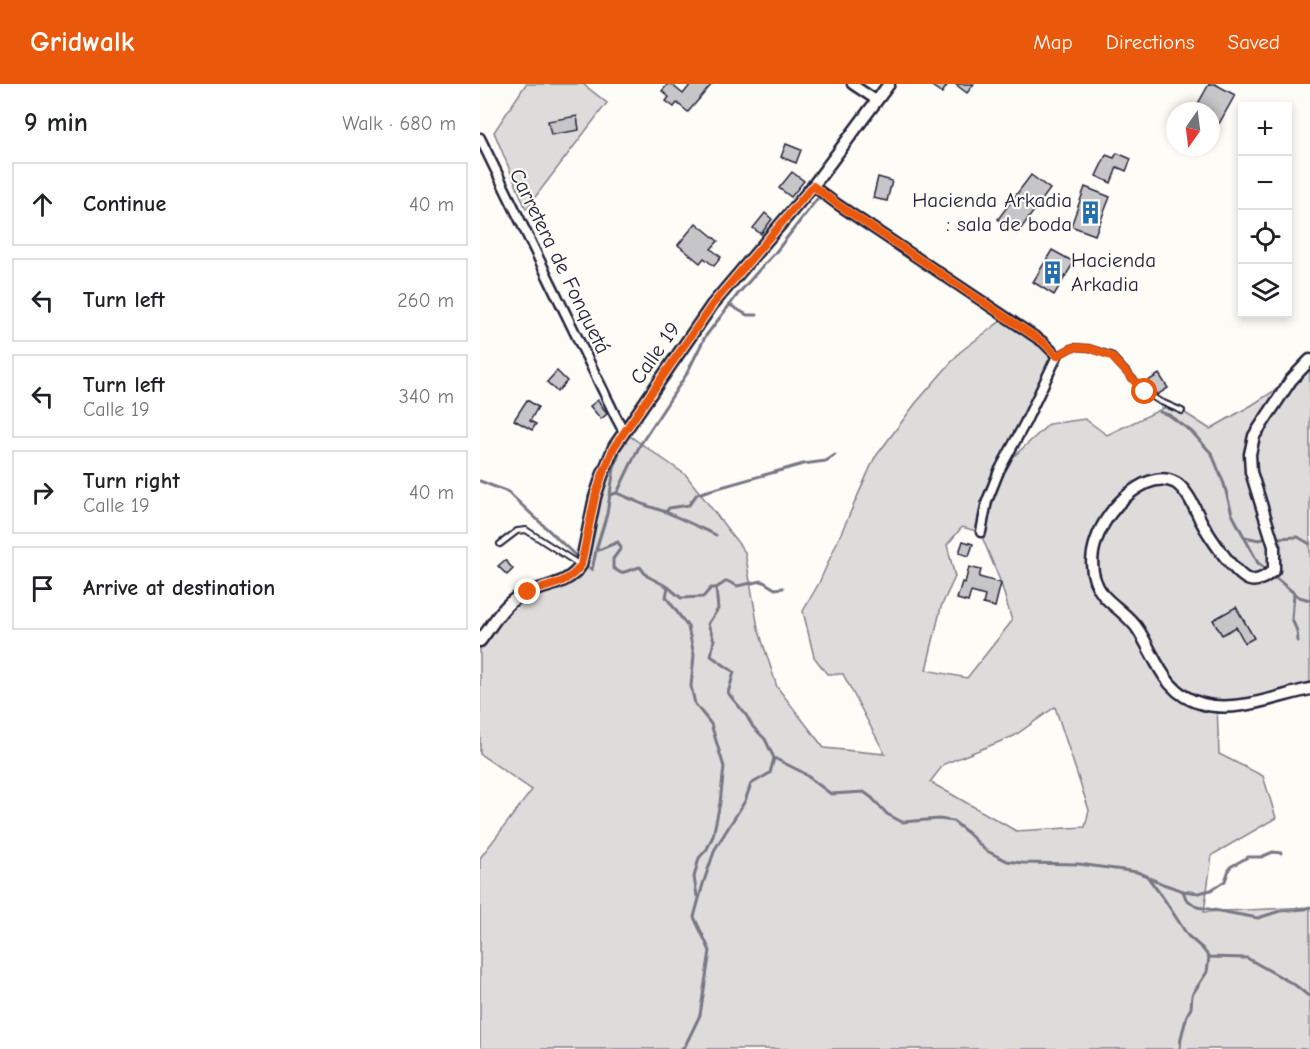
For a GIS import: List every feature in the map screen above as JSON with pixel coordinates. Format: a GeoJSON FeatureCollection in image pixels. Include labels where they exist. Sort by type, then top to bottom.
{"type":"FeatureCollection","features":[{"type":"Feature","properties":{"kind":"street"},"geometry":{"type":"LineString","coordinates":[[852,84],[876,100]]}},
{"type":"Feature","properties":{"kind":"street","name":"Calle 19"},"geometry":{"type":"LineString","coordinates":[[581,565],[595,497],[614,447],[712,305],[813,186],[889,84]]}},
{"type":"Feature","properties":{"kind":"street","name":"Carretera de Fonquetá"},"geometry":{"type":"LineString","coordinates":[[480,138],[624,432]]}},
{"type":"Feature","properties":{"kind":"street"},"geometry":{"type":"LineString","coordinates":[[813,186],[1043,342],[1057,356],[999,471],[987,501],[981,532]]}},
{"type":"Feature","properties":{"kind":"street"},"geometry":{"type":"LineString","coordinates":[[1310,360],[1291,380],[1254,436],[1250,454],[1251,472],[1274,546],[1274,570],[1266,578],[1250,580],[1239,574],[1226,559],[1182,489],[1166,480],[1151,481],[1131,492],[1119,503],[1105,520],[1095,543],[1091,560],[1092,573],[1104,596],[1138,628],[1163,676],[1174,688],[1189,698],[1202,704],[1232,706],[1310,689]]}},
{"type":"Feature","properties":{"kind":"street"},"geometry":{"type":"LineString","coordinates":[[480,641],[506,607],[516,599],[528,592],[567,580],[581,565]]}},
{"type":"Feature","properties":{"kind":"lane"},"geometry":{"type":"LineString","coordinates":[[1057,356],[1073,347],[1089,348],[1111,356],[1145,392],[1182,411]]}},
{"type":"Feature","properties":{"kind":"lane"},"geometry":{"type":"LineString","coordinates":[[500,544],[517,531],[526,530],[581,565]]}},
{"type":"Feature","properties":{"kind":"shaded area"},"geometry":{"type":"Polygon","coordinates":[[[526,84],[583,84],[607,103],[526,209],[494,132],[526,84]]]}},
{"type":"Feature","properties":{"kind":"shaded area"},"geometry":{"type":"Polygon","coordinates":[[[1006,317],[1057,356],[1000,469],[1049,424],[1085,419],[1107,435],[1168,406],[1182,411],[1210,429],[1291,380],[1310,360],[1310,689],[1217,707],[1219,754],[1263,776],[1276,818],[1212,855],[1204,912],[1310,907],[1310,1049],[480,1049],[480,858],[532,790],[480,754],[480,641],[506,607],[577,571],[595,497],[624,432],[686,475],[745,552],[758,628],[777,687],[824,748],[885,754],[843,674],[827,674],[814,657],[803,611],[819,583],[874,459],[915,404],[960,352],[1006,317]],[[962,527],[947,545],[955,577],[941,607],[926,670],[967,678],[1012,621],[1001,583],[980,532],[962,527]],[[1055,707],[1014,736],[944,764],[930,782],[1016,831],[1085,827],[1089,810],[1055,707]]]}},
{"type":"Feature","properties":{"kind":"building"},"geometry":{"type":"Polygon","coordinates":[[[668,84],[683,94],[691,84],[712,84],[688,112],[677,103],[674,107],[666,101],[669,97],[662,91],[668,84]]]}},
{"type":"Feature","properties":{"kind":"building"},"geometry":{"type":"Polygon","coordinates":[[[929,84],[948,84],[942,93],[929,84]]]}},
{"type":"Feature","properties":{"kind":"building"},"geometry":{"type":"Polygon","coordinates":[[[955,84],[974,84],[967,93],[955,84]]]}},
{"type":"Feature","properties":{"kind":"building"},"geometry":{"type":"Polygon","coordinates":[[[1209,84],[1215,84],[1235,95],[1220,122],[1220,102],[1199,102],[1209,84]]]}},
{"type":"Feature","properties":{"kind":"building"},"geometry":{"type":"Polygon","coordinates":[[[577,116],[579,130],[551,135],[548,121],[577,116]]]}},
{"type":"Feature","properties":{"kind":"building"},"geometry":{"type":"Polygon","coordinates":[[[786,144],[801,150],[796,163],[781,157],[786,144]]]}},
{"type":"Feature","properties":{"kind":"building"},"geometry":{"type":"Polygon","coordinates":[[[1117,153],[1131,159],[1126,171],[1117,167],[1111,183],[1096,176],[1106,155],[1114,158],[1117,153]]]}},
{"type":"Feature","properties":{"kind":"building"},"geometry":{"type":"Polygon","coordinates":[[[792,172],[804,181],[791,197],[779,188],[792,172]]]}},
{"type":"Feature","properties":{"kind":"building"},"geometry":{"type":"Polygon","coordinates":[[[1031,175],[1050,189],[1017,234],[998,219],[1031,175]]]}},
{"type":"Feature","properties":{"kind":"building"},"geometry":{"type":"Polygon","coordinates":[[[878,177],[892,181],[887,201],[873,198],[878,177]]]}},
{"type":"Feature","properties":{"kind":"building","name":"Hacienda Arkadia : sala de boda"},"geometry":{"type":"Polygon","coordinates":[[[1085,187],[1110,197],[1095,235],[1071,226],[1085,187]]]}},
{"type":"Feature","properties":{"kind":"building"},"geometry":{"type":"Polygon","coordinates":[[[765,213],[772,219],[761,234],[753,228],[765,213]]]}},
{"type":"Feature","properties":{"kind":"building"},"geometry":{"type":"Polygon","coordinates":[[[696,223],[718,241],[711,249],[721,257],[714,266],[704,258],[700,263],[678,245],[696,223]]]}},
{"type":"Feature","properties":{"kind":"building","name":"Hacienda Arkadia"},"geometry":{"type":"Polygon","coordinates":[[[1052,250],[1074,262],[1054,295],[1033,282],[1052,250]]]}},
{"type":"Feature","properties":{"kind":"building"},"geometry":{"type":"Polygon","coordinates":[[[557,371],[567,381],[557,392],[547,382],[557,371]]]}},
{"type":"Feature","properties":{"kind":"building"},"geometry":{"type":"Polygon","coordinates":[[[1159,374],[1168,388],[1157,395],[1148,381],[1159,374]]]}},
{"type":"Feature","properties":{"kind":"building"},"geometry":{"type":"Polygon","coordinates":[[[527,400],[538,407],[530,421],[536,424],[532,430],[514,420],[527,400]]]}},
{"type":"Feature","properties":{"kind":"building"},"geometry":{"type":"Polygon","coordinates":[[[598,400],[607,414],[601,419],[590,406],[598,400]]]}},
{"type":"Feature","properties":{"kind":"building"},"geometry":{"type":"Polygon","coordinates":[[[963,541],[973,544],[969,556],[959,553],[963,541]]]}},
{"type":"Feature","properties":{"kind":"building"},"geometry":{"type":"Polygon","coordinates":[[[505,560],[513,569],[507,575],[498,566],[505,560]]]}},
{"type":"Feature","properties":{"kind":"building"},"geometry":{"type":"Polygon","coordinates":[[[969,567],[981,570],[979,577],[1001,583],[995,607],[983,604],[985,596],[971,592],[968,602],[957,599],[962,582],[965,583],[969,567]]]}},
{"type":"Feature","properties":{"kind":"building"},"geometry":{"type":"Polygon","coordinates":[[[1236,607],[1254,638],[1245,643],[1236,627],[1222,635],[1213,620],[1236,607]]]}},
{"type":"Feature","properties":{"kind":"waterway"},"geometry":{"type":"LineString","coordinates":[[617,493],[640,445],[686,375],[705,337],[817,199]]}},
{"type":"Feature","properties":{"kind":"waterway"},"geometry":{"type":"LineString","coordinates":[[730,305],[747,315],[757,315]]}},
{"type":"Feature","properties":{"kind":"waterway"},"geometry":{"type":"LineString","coordinates":[[1160,412],[1169,415],[1192,432],[1212,454],[1224,484],[1232,514],[1258,563],[1267,570]]}},
{"type":"Feature","properties":{"kind":"waterway"},"geometry":{"type":"LineString","coordinates":[[596,550],[607,514],[614,468],[619,453]]}},
{"type":"Feature","properties":{"kind":"waterway"},"geometry":{"type":"LineString","coordinates":[[609,495],[617,493],[666,512],[669,508],[689,505],[697,494],[803,464],[826,461],[835,455]]}},
{"type":"Feature","properties":{"kind":"waterway"},"geometry":{"type":"LineString","coordinates":[[480,481],[508,492],[577,557]]}},
{"type":"Feature","properties":{"kind":"waterway"},"geometry":{"type":"LineString","coordinates":[[666,512],[716,535]]}},
{"type":"Feature","properties":{"kind":"waterway"},"geometry":{"type":"LineString","coordinates":[[1245,537],[1259,540],[1268,538]]}},
{"type":"Feature","properties":{"kind":"waterway"},"geometry":{"type":"LineString","coordinates":[[1275,538],[1298,537],[1310,544]]}},
{"type":"Feature","properties":{"kind":"waterway"},"geometry":{"type":"LineString","coordinates":[[590,568],[592,570],[596,551],[618,542],[621,548],[613,559],[613,568],[621,573],[640,567],[647,576],[668,587],[681,598],[703,597],[711,588],[716,588],[718,609],[708,624],[714,640],[711,656],[734,672],[728,693],[753,727],[765,739],[774,758],[802,772],[831,794],[864,792],[887,814],[902,822],[939,819],[953,821],[985,850],[1007,861],[1079,864],[1137,872],[1147,876],[1188,936],[1209,957],[1247,958],[1295,985],[1310,997]]}},
{"type":"Feature","properties":{"kind":"waterway"},"geometry":{"type":"LineString","coordinates":[[1272,575],[1299,597],[1310,600]]}},
{"type":"Feature","properties":{"kind":"waterway"},"geometry":{"type":"LineString","coordinates":[[716,588],[727,581],[737,586],[762,581],[775,589],[783,588]]}},
{"type":"Feature","properties":{"kind":"waterway"},"geometry":{"type":"LineString","coordinates":[[668,587],[666,597],[688,627],[694,655],[691,686],[695,704],[711,724],[724,767],[713,836],[707,849],[699,858],[694,877],[697,896]]}},
{"type":"Feature","properties":{"kind":"waterway"},"geometry":{"type":"LineString","coordinates":[[1294,593],[1292,619],[1298,641]]}},
{"type":"Feature","properties":{"kind":"waterway"},"geometry":{"type":"LineString","coordinates":[[681,1049],[685,1046],[700,1015],[710,951],[694,917],[703,884],[715,849],[745,801],[751,784],[770,773],[774,758]]}},
{"type":"Feature","properties":{"kind":"waterway"},"geometry":{"type":"LineString","coordinates":[[1150,878],[1183,891],[1199,893],[1211,890],[1225,881],[1230,867],[1248,857],[1261,857],[1273,852],[1281,853]]}},
{"type":"Feature","properties":{"kind":"waterway"},"geometry":{"type":"LineString","coordinates":[[1183,891],[1186,899],[1197,907],[1258,918],[1280,911],[1310,907]]}},
{"type":"Feature","properties":{"kind":"waterway"},"geometry":{"type":"LineString","coordinates":[[1180,1049],[1187,1015],[1191,1008],[1192,995],[1207,972],[1209,957]]}},
{"type":"Feature","properties":{"kind":"place","name":"Hacienda Arkadia : sala de boda"},"geometry":{"type":"Point","coordinates":[1090,212]}},
{"type":"Feature","properties":{"kind":"place","name":"Hacienda Arkadia"},"geometry":{"type":"Point","coordinates":[1053,272]}},
{"type":"Feature","properties":{"kind":"route"},"geometry":{"type":"LineString","coordinates":[[528,592],[567,580],[577,571],[581,565],[595,497],[614,447],[712,305],[813,186],[1043,342],[1057,356],[1073,347],[1089,348],[1111,356],[1145,392]]}}]}
